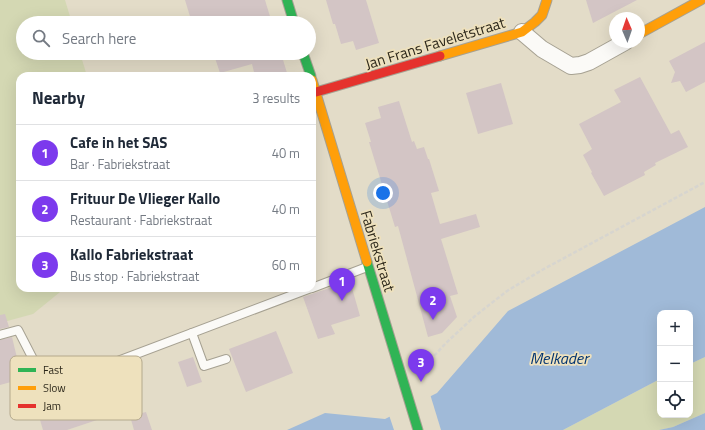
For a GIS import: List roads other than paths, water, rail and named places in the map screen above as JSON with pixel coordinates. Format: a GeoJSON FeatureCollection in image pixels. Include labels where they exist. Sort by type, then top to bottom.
{"type":"FeatureCollection","features":[{"type":"Feature","properties":{"kind":"main road"},"geometry":{"type":"LineString","coordinates":[[287,0],[292,16]]}},
{"type":"Feature","properties":{"kind":"main road","name":"Jan Frans Faveletstraat"},"geometry":{"type":"LineString","coordinates":[[316,92],[522,32],[536,22],[546,7],[547,0]]}},
{"type":"Feature","properties":{"kind":"main road"},"geometry":{"type":"LineString","coordinates":[[645,31],[701,0]]}},
{"type":"Feature","properties":{"kind":"main road"},"geometry":{"type":"LineString","coordinates":[[305,60],[310,72]]}},
{"type":"Feature","properties":{"kind":"main road","name":"Fabriekstraat"},"geometry":{"type":"LineString","coordinates":[[316,92],[418,430]]}},
{"type":"Feature","properties":{"kind":"street"},"geometry":{"type":"LineString","coordinates":[[522,32],[542,49],[571,66],[589,62],[614,48]]}},
{"type":"Feature","properties":{"kind":"lane"},"geometry":{"type":"LineString","coordinates":[[316,286],[368,267]]}},
{"type":"Feature","properties":{"kind":"lane"},"geometry":{"type":"LineString","coordinates":[[132,356],[301,292]]}},
{"type":"Feature","properties":{"kind":"lane"},"geometry":{"type":"LineString","coordinates":[[0,335],[18,330],[31,356]]}},
{"type":"Feature","properties":{"kind":"lane"},"geometry":{"type":"LineString","coordinates":[[192,333],[204,366],[226,359]]}},
{"type":"Feature","properties":{"kind":"water","name":"Melkader"},"geometry":{"type":"Polygon","coordinates":[[[705,207],[705,357],[693,363],[693,310],[657,310],[657,381],[563,430],[287,430],[325,413],[385,419],[437,393],[508,311],[705,207]]]}},
{"type":"Feature","properties":{"kind":"water"},"geometry":{"type":"Polygon","coordinates":[[[705,413],[705,430],[659,430],[673,427],[705,413]]]}},
{"type":"Feature","properties":{"kind":"place","name":"Cafe in het SAS"},"geometry":{"type":"Point","coordinates":[342,301]}},
{"type":"Feature","properties":{"kind":"place","name":"Frituur De Vlieger Kallo"},"geometry":{"type":"Point","coordinates":[433,320]}},
{"type":"Feature","properties":{"kind":"place","name":"Kallo Fabriekstraat"},"geometry":{"type":"Point","coordinates":[421,382]}}]}
